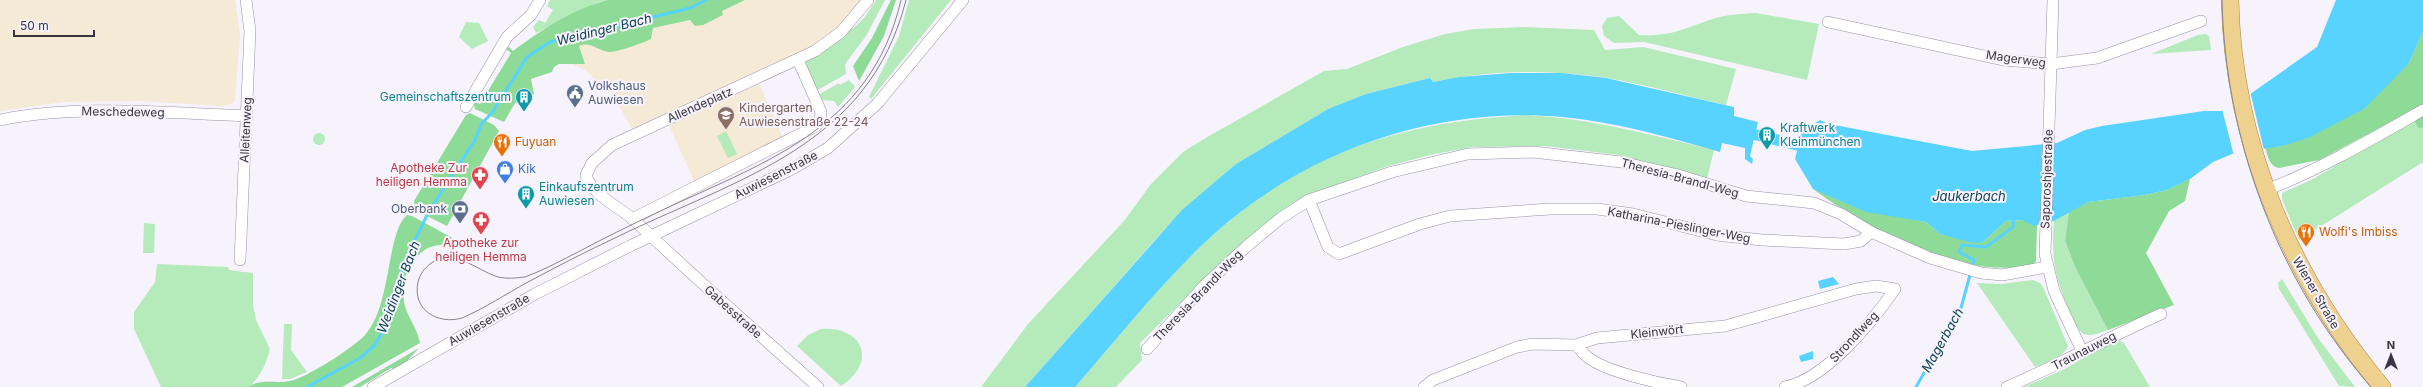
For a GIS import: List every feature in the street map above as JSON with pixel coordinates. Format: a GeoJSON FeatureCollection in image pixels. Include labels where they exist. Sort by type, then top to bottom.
{"type":"FeatureCollection","features":[{"type":"Feature","properties":{"kind":"main road","name":"Wiener Straße"},"geometry":{"type":"LineString","coordinates":[[2230,0],[2233,49],[2239,88],[2254,155],[2266,190],[2281,228],[2320,303],[2342,336],[2382,387]]}},
{"type":"Feature","properties":{"kind":"street","name":"Alleitenweg"},"geometry":{"type":"LineString","coordinates":[[240,260],[250,31],[246,0]]}},
{"type":"Feature","properties":{"kind":"street"},"geometry":{"type":"LineString","coordinates":[[466,107],[507,37],[531,15],[540,0]]}},
{"type":"Feature","properties":{"kind":"street","name":"Allendeplatz"},"geometry":{"type":"LineString","coordinates":[[632,219],[616,207],[588,180],[587,170],[600,154],[612,145],[798,60],[841,32],[868,0]]}},
{"type":"Feature","properties":{"kind":"street","name":"Auwiesenstraße"},"geometry":{"type":"LineString","coordinates":[[373,387],[535,294],[650,236],[792,169],[828,148],[877,104],[963,0]]}},
{"type":"Feature","properties":{"kind":"street","name":"Saporoshjestraße"},"geometry":{"type":"LineString","coordinates":[[2053,0],[2045,240],[2047,267],[2054,291],[2082,351]]}},
{"type":"Feature","properties":{"kind":"street","name":"Magerweg"},"geometry":{"type":"LineString","coordinates":[[1828,22],[2003,60],[2051,64],[2097,58],[2200,21]]}},
{"type":"Feature","properties":{"kind":"street"},"geometry":{"type":"LineString","coordinates":[[650,236],[632,219],[816,126],[820,121],[821,112],[798,60]]}},
{"type":"Feature","properties":{"kind":"street"},"geometry":{"type":"LineString","coordinates":[[2266,190],[2295,179],[2334,160],[2423,110]]}},
{"type":"Feature","properties":{"kind":"street","name":"Meschedeweg"},"geometry":{"type":"LineString","coordinates":[[0,120],[28,114],[82,111],[247,116]]}},
{"type":"Feature","properties":{"kind":"street","name":"Theresia-Brandl-Weg"},"geometry":{"type":"LineString","coordinates":[[1147,349],[1204,286],[1246,247],[1281,218],[1309,200],[1392,172],[1444,158],[1493,152],[1533,152],[1621,162],[1678,175],[1746,196],[1814,203],[1841,214],[1872,232],[1930,258],[1981,273],[2002,275],[2047,267]]}},
{"type":"Feature","properties":{"kind":"street","name":"Katharina-Pieslinger-Weg"},"geometry":{"type":"LineString","coordinates":[[1309,200],[1328,247],[1339,254],[1420,224],[1450,216],[1550,209],[1597,209],[1633,214],[1717,235],[1762,240],[1844,244],[1861,241],[1872,232]]}},
{"type":"Feature","properties":{"kind":"street","name":"Gabesstraße"},"geometry":{"type":"LineString","coordinates":[[650,236],[818,387]]}},
{"type":"Feature","properties":{"kind":"street","name":"Kleinwört"},"geometry":{"type":"LineString","coordinates":[[1424,387],[1433,380],[1517,347],[1533,344],[1576,345],[1597,338],[1725,326],[1856,289],[1876,286],[1895,289]]}},
{"type":"Feature","properties":{"kind":"street","name":"Strondlweg"},"geometry":{"type":"LineString","coordinates":[[1785,387],[1807,378],[1831,363],[1883,307],[1895,289]]}},
{"type":"Feature","properties":{"kind":"street","name":"Traunauweg"},"geometry":{"type":"LineString","coordinates":[[2007,387],[2062,363],[2082,351],[2161,314]]}},
{"type":"Feature","properties":{"kind":"street"},"geometry":{"type":"LineString","coordinates":[[1576,345],[1589,359],[1603,365],[1628,374],[1681,387]]}},
{"type":"Feature","properties":{"kind":"shaded area"},"geometry":{"type":"Polygon","coordinates":[[[0,0],[235,0],[240,35],[235,100],[232,104],[222,106],[139,101],[64,102],[0,111],[0,0]]]}},
{"type":"Feature","properties":{"kind":"shaded area"},"geometry":{"type":"Polygon","coordinates":[[[745,0],[862,0],[842,25],[814,47],[634,132],[612,94],[586,71],[572,64],[585,64],[579,46],[583,44],[590,44],[605,51],[619,50],[651,39],[653,28],[685,20],[693,21],[722,11],[745,0]]]}},
{"type":"Feature","properties":{"kind":"shaded area","name":"Kindergarten Auwiesenstraße 22-24"},"geometry":{"type":"Polygon","coordinates":[[[758,81],[783,138],[694,181],[668,123],[758,81]]]}},
{"type":"Feature","properties":{"kind":"green space"},"geometry":{"type":"Polygon","coordinates":[[[550,0],[608,0],[599,2],[536,33],[533,27],[539,20],[545,23],[553,10],[547,6],[550,0]]]}},
{"type":"Feature","properties":{"kind":"green space"},"geometry":{"type":"Polygon","coordinates":[[[608,0],[745,0],[722,11],[723,15],[703,25],[695,26],[690,20],[653,28],[651,39],[624,49],[609,52],[591,45],[579,46],[585,64],[559,64],[554,67],[552,72],[531,79],[534,94],[515,103],[504,122],[475,109],[473,101],[480,104],[511,53],[506,49],[509,47],[513,51],[558,21],[582,9],[608,0]]]}},
{"type":"Feature","properties":{"kind":"green space"},"geometry":{"type":"Polygon","coordinates":[[[876,0],[885,0],[866,36],[845,65],[846,74],[816,91],[803,61],[856,26],[864,18],[876,0]]]}},
{"type":"Feature","properties":{"kind":"green space"},"geometry":{"type":"Polygon","coordinates":[[[891,0],[896,0],[884,36],[859,81],[853,66],[872,38],[891,0]]]}},
{"type":"Feature","properties":{"kind":"green space"},"geometry":{"type":"Polygon","coordinates":[[[909,0],[951,0],[871,99],[869,97],[899,36],[909,0]]]}},
{"type":"Feature","properties":{"kind":"green space"},"geometry":{"type":"Polygon","coordinates":[[[1756,13],[1819,24],[1807,80],[1644,42],[1614,43],[1604,36],[1602,26],[1607,18],[1619,16],[1639,35],[1651,35],[1679,31],[1705,21],[1721,17],[1736,14],[1756,13]]]}},
{"type":"Feature","properties":{"kind":"green space"},"geometry":{"type":"Polygon","coordinates":[[[466,22],[479,23],[488,41],[472,49],[459,37],[466,22]]]}},
{"type":"Feature","properties":{"kind":"green space"},"geometry":{"type":"Polygon","coordinates":[[[1524,27],[1594,30],[1605,50],[1643,47],[1736,69],[1726,105],[1607,78],[1541,72],[1476,75],[1433,82],[1430,78],[1366,94],[1328,109],[1236,164],[1161,233],[1025,387],[981,387],[1028,324],[1124,221],[1151,184],[1183,152],[1324,71],[1347,69],[1403,47],[1445,34],[1474,29],[1524,27]]]}},
{"type":"Feature","properties":{"kind":"green space"},"geometry":{"type":"Polygon","coordinates":[[[2423,32],[2423,105],[2319,160],[2279,168],[2271,163],[2265,147],[2282,146],[2409,63],[2423,32]]]}},
{"type":"Feature","properties":{"kind":"green space"},"geometry":{"type":"Polygon","coordinates":[[[2206,34],[2209,36],[2211,50],[2151,54],[2198,35],[2206,34]]]}},
{"type":"Feature","properties":{"kind":"green space"},"geometry":{"type":"Polygon","coordinates":[[[849,80],[855,87],[838,107],[834,101],[820,100],[818,95],[839,83],[840,85],[849,80]]]}},
{"type":"Feature","properties":{"kind":"green space"},"geometry":{"type":"Polygon","coordinates":[[[470,113],[494,125],[499,131],[447,226],[415,210],[414,201],[466,115],[470,113]]]}},
{"type":"Feature","properties":{"kind":"green space"},"geometry":{"type":"Polygon","coordinates":[[[1528,115],[1599,124],[1645,133],[1714,150],[1707,179],[1619,155],[1546,146],[1472,147],[1430,155],[1385,167],[1305,197],[1222,262],[1140,343],[1142,360],[1116,387],[1075,387],[1159,289],[1195,252],[1248,206],[1284,181],[1321,162],[1360,146],[1399,134],[1440,125],[1528,115]]]}},
{"type":"Feature","properties":{"kind":"green space"},"geometry":{"type":"Polygon","coordinates":[[[2423,115],[2423,127],[2419,129],[2414,120],[2423,115]]]}},
{"type":"Feature","properties":{"kind":"green space"},"geometry":{"type":"Polygon","coordinates":[[[2414,120],[2419,129],[2423,127],[2423,162],[2299,240],[2282,199],[2282,193],[2311,180],[2414,120]]]}},
{"type":"Feature","properties":{"kind":"green space"},"geometry":{"type":"Polygon","coordinates":[[[726,131],[737,154],[728,158],[717,136],[726,131]]]}},
{"type":"Feature","properties":{"kind":"green space"},"geometry":{"type":"Polygon","coordinates":[[[317,133],[321,133],[325,139],[321,145],[317,145],[313,141],[313,137],[317,133]]]}},
{"type":"Feature","properties":{"kind":"green space"},"geometry":{"type":"Polygon","coordinates":[[[2190,179],[2185,201],[2169,211],[2146,253],[2174,305],[2108,330],[2075,267],[2065,241],[2069,211],[2088,202],[2145,195],[2167,190],[2190,179]]]}},
{"type":"Feature","properties":{"kind":"green space"},"geometry":{"type":"Polygon","coordinates":[[[1813,189],[1885,214],[1926,222],[1940,234],[1982,243],[2006,221],[2022,220],[2037,225],[2036,261],[2030,266],[2025,267],[1993,267],[1966,263],[1938,255],[1883,232],[1857,218],[1813,189]]]}},
{"type":"Feature","properties":{"kind":"green space"},"geometry":{"type":"Polygon","coordinates":[[[2069,211],[2065,242],[2075,267],[2108,330],[2093,335],[2084,334],[2078,328],[2061,290],[2055,269],[2053,247],[2054,221],[2069,211]]]}},
{"type":"Feature","properties":{"kind":"green space"},"geometry":{"type":"Polygon","coordinates":[[[407,215],[412,216],[458,241],[451,244],[434,246],[426,249],[413,262],[405,277],[403,294],[404,303],[420,343],[342,387],[248,387],[258,383],[284,382],[297,379],[329,362],[359,341],[365,335],[374,322],[380,306],[385,289],[395,237],[400,224],[407,215]]]}},
{"type":"Feature","properties":{"kind":"green space"},"geometry":{"type":"Polygon","coordinates":[[[144,223],[155,224],[154,253],[143,253],[144,223]]]}},
{"type":"Feature","properties":{"kind":"green space"},"geometry":{"type":"Polygon","coordinates":[[[157,264],[228,267],[229,270],[253,273],[253,304],[256,320],[270,349],[260,375],[248,387],[161,387],[134,329],[134,312],[155,282],[157,264]]]}},
{"type":"Feature","properties":{"kind":"green space"},"geometry":{"type":"Polygon","coordinates":[[[2282,279],[2318,338],[2355,387],[2339,386],[2279,289],[2278,283],[2282,279]]]}},
{"type":"Feature","properties":{"kind":"green space"},"geometry":{"type":"Polygon","coordinates":[[[2033,280],[2040,283],[2043,287],[2068,346],[2066,350],[2058,357],[2035,367],[1977,283],[2001,284],[2033,280]]]}},
{"type":"Feature","properties":{"kind":"green space"},"geometry":{"type":"Polygon","coordinates":[[[284,324],[292,324],[291,350],[307,372],[290,379],[282,379],[284,324]]]}},
{"type":"Feature","properties":{"kind":"green space"},"geometry":{"type":"Polygon","coordinates":[[[821,329],[847,333],[856,339],[861,347],[862,357],[859,367],[852,377],[841,386],[797,346],[808,335],[821,329]]]}},
{"type":"Feature","properties":{"kind":"green space"},"geometry":{"type":"Polygon","coordinates":[[[2119,340],[2124,343],[2150,387],[2024,387],[2065,369],[2112,341],[2119,340]]]}},
{"type":"Feature","properties":{"kind":"green space"},"geometry":{"type":"Polygon","coordinates":[[[419,348],[406,362],[394,369],[391,368],[360,387],[352,387],[419,348]]]}},
{"type":"Feature","properties":{"kind":"water","name":"Jaukerbach"},"geometry":{"type":"Polygon","coordinates":[[[2336,0],[2423,0],[2423,32],[2409,63],[2364,109],[2308,138],[2282,146],[2232,154],[2213,162],[2190,179],[2167,190],[2145,195],[2088,202],[2054,221],[2034,226],[2022,220],[2006,221],[1982,243],[1969,242],[1940,234],[1926,222],[1866,212],[1813,189],[1795,159],[1802,131],[1820,120],[1829,124],[1972,151],[2057,143],[2085,130],[2102,126],[2204,111],[2221,111],[2236,104],[2317,47],[2336,0]]]}},
{"type":"Feature","properties":{"kind":"water"},"geometry":{"type":"Polygon","coordinates":[[[1511,73],[1562,73],[1606,78],[1734,107],[1734,116],[1758,122],[1750,156],[1753,159],[1752,164],[1745,159],[1745,148],[1722,143],[1720,152],[1622,126],[1562,117],[1515,115],[1468,119],[1421,127],[1376,140],[1332,157],[1290,179],[1250,204],[1214,234],[1177,270],[1075,387],[1025,387],[1182,210],[1236,164],[1328,109],[1366,94],[1430,78],[1433,82],[1459,77],[1511,73]]]}},
{"type":"Feature","properties":{"kind":"water"},"geometry":{"type":"Polygon","coordinates":[[[1833,277],[1839,284],[1820,289],[1818,281],[1833,277]]]}},
{"type":"Feature","properties":{"kind":"water"},"geometry":{"type":"Polygon","coordinates":[[[1813,351],[1813,359],[1801,362],[1799,356],[1813,351]]]}},
{"type":"Feature","properties":{"kind":"pier"},"geometry":{"type":"Polygon","coordinates":[[[2250,91],[2264,150],[2234,156],[2222,109],[2250,91]]]}},
{"type":"Feature","properties":{"kind":"waterway","name":"Weidinger Bach"},"geometry":{"type":"LineString","coordinates":[[307,387],[360,358],[375,345],[385,327],[404,263],[429,211],[475,140],[482,123],[492,113],[527,57],[550,42],[690,8],[706,0]]}},
{"type":"Feature","properties":{"kind":"waterway"},"geometry":{"type":"LineString","coordinates":[[1741,131],[1813,149]]}},
{"type":"Feature","properties":{"kind":"waterway","name":"Magerbach"},"geometry":{"type":"LineString","coordinates":[[1916,387],[1961,308],[1974,260],[1959,252],[1962,245],[1986,247],[2013,227],[2014,218]]}},
{"type":"Feature","properties":{"kind":"tram line"},"geometry":{"type":"LineString","coordinates":[[901,0],[886,45],[865,82],[838,112],[806,137],[771,158],[734,177],[654,214],[553,265],[525,277],[498,277],[455,258],[447,257],[438,259],[426,268],[421,274],[418,282],[417,292],[423,308],[436,317],[453,320],[462,318],[584,253],[752,175],[793,152],[830,124],[862,91],[888,50],[906,0]]}},
{"type":"Feature","properties":{"kind":"tram line"},"geometry":{"type":"LineString","coordinates":[[2222,0],[2225,52],[2233,105],[2246,156],[2263,206],[2284,255],[2309,302],[2338,346],[2371,387]]}},
{"type":"Feature","properties":{"kind":"place","name":"Volkshaus Auwiesen"},"geometry":{"type":"Point","coordinates":[575,108]}},
{"type":"Feature","properties":{"kind":"place","name":"Gemeinschaftszentrum"},"geometry":{"type":"Point","coordinates":[524,112]}},
{"type":"Feature","properties":{"kind":"place","name":"Kindergarten Auwiesenstraße 22-24"},"geometry":{"type":"Point","coordinates":[726,130]}},
{"type":"Feature","properties":{"kind":"place","name":"Kraftwerk Kleinmünchen"},"geometry":{"type":"Point","coordinates":[1767,150]}},
{"type":"Feature","properties":{"kind":"place","name":"Fuyuan"},"geometry":{"type":"Point","coordinates":[502,157]}},
{"type":"Feature","properties":{"kind":"place","name":"Kik"},"geometry":{"type":"Point","coordinates":[505,184]}},
{"type":"Feature","properties":{"kind":"place","name":"Apotheke Zur heiligen Hemma"},"geometry":{"type":"Point","coordinates":[480,190]}},
{"type":"Feature","properties":{"kind":"place","name":"Einkaufszentrum Auwiesen"},"geometry":{"type":"Point","coordinates":[526,209]}},
{"type":"Feature","properties":{"kind":"place","name":"Oberbank"},"geometry":{"type":"Point","coordinates":[460,224]}},
{"type":"Feature","properties":{"kind":"place","name":"Apotheke zur heiligen Hemma"},"geometry":{"type":"Point","coordinates":[481,235]}},
{"type":"Feature","properties":{"kind":"place","name":"Wolfi's Imbiss"},"geometry":{"type":"Point","coordinates":[2306,247]}}]}
